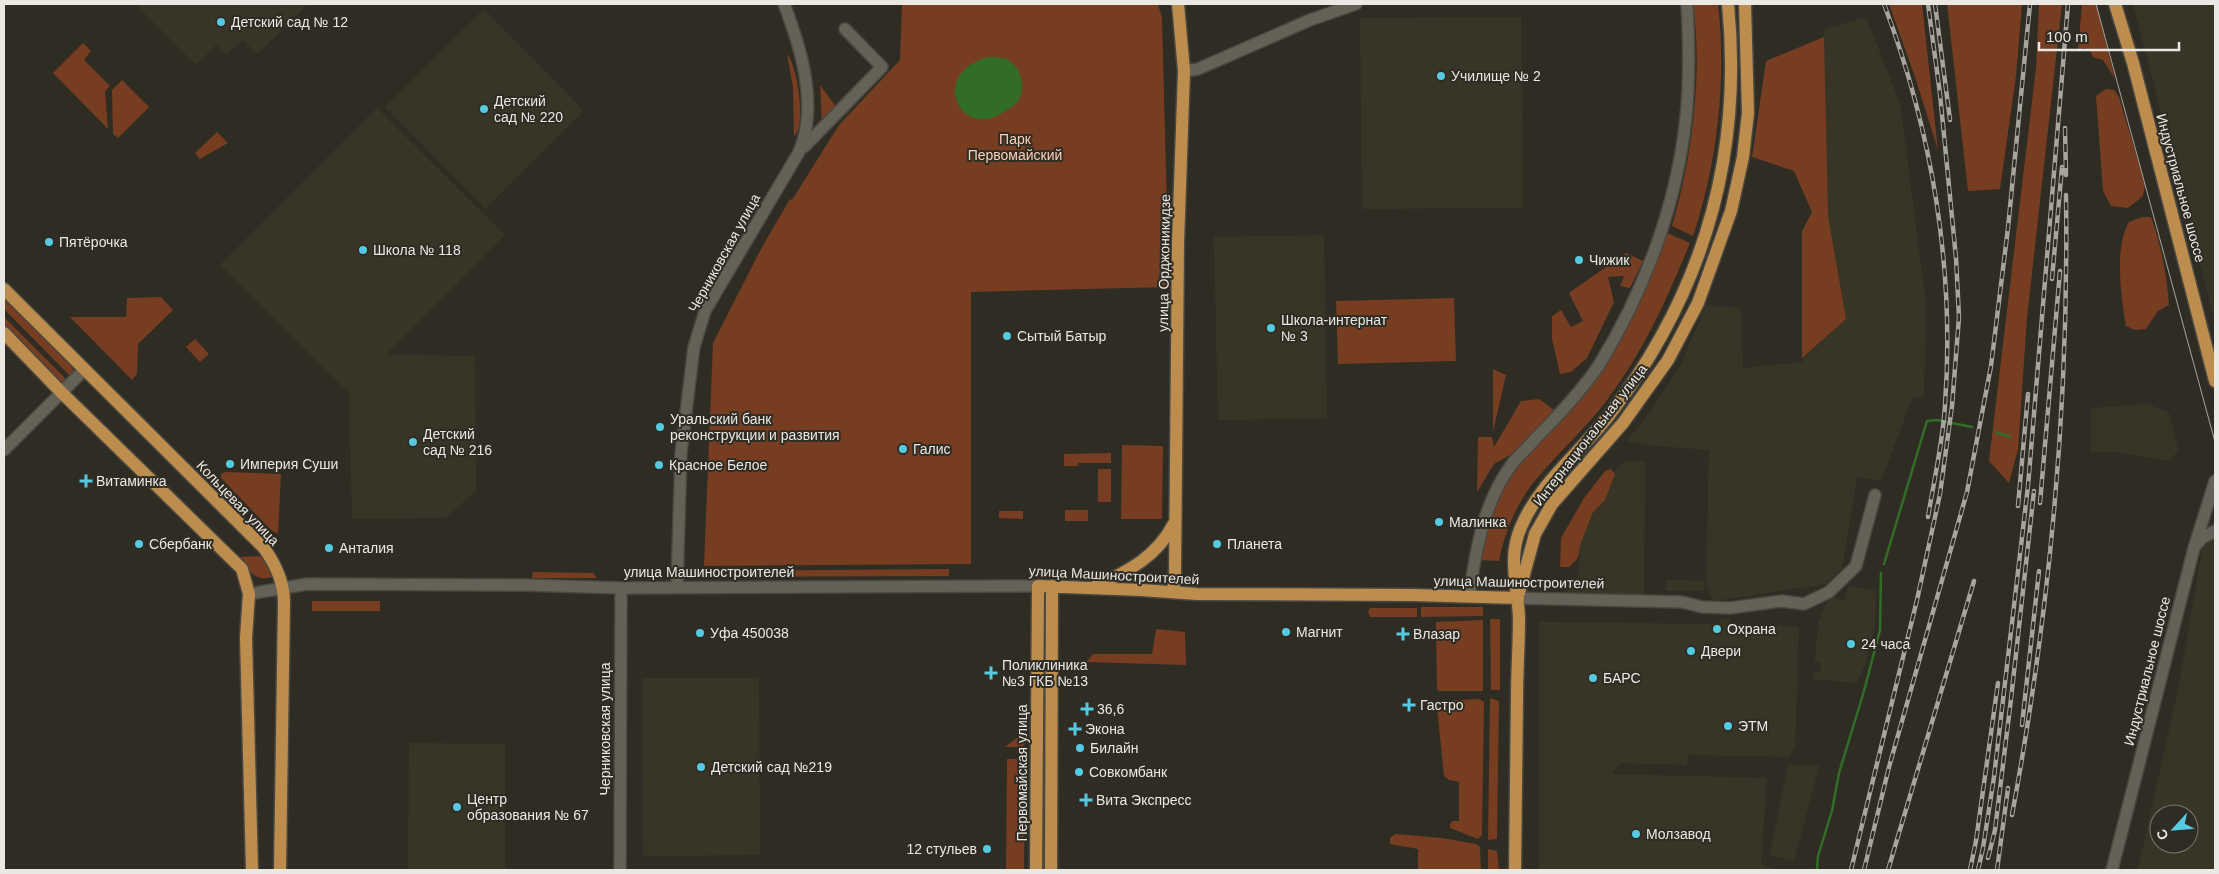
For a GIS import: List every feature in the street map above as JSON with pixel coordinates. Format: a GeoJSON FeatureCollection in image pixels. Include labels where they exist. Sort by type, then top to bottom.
{"type":"FeatureCollection","features":[{"type":"Feature","properties":{"kind":"main road","name":"улица Орджоникидзе"},"geometry":{"type":"LineString","coordinates":[[1173,592],[1175,573],[1178,243],[1184,71],[1178,4]]}},
{"type":"Feature","properties":{"kind":"main road","name":"Интернациональная улица"},"geometry":{"type":"LineString","coordinates":[[1515,870],[1518,598],[1512,563],[1520,528],[1538,496],[1610,414],[1652,350],[1682,296],[1703,245],[1715,202],[1731,103],[1732,45],[1728,4]]}},
{"type":"Feature","properties":{"kind":"main road","name":"Интернациональная улица"},"geometry":{"type":"LineString","coordinates":[[1518,598],[1535,534],[1552,504],[1623,423],[1668,360],[1698,303],[1731,211],[1743,157],[1748,113],[1745,4]]}},
{"type":"Feature","properties":{"kind":"main road","name":"Индустриальное шоссе"},"geometry":{"type":"LineString","coordinates":[[2115,4],[2133,63],[2215,381]]}},
{"type":"Feature","properties":{"kind":"main road","name":"Кольцевая улица"},"geometry":{"type":"LineString","coordinates":[[4,289],[264,548],[275,563],[284,589],[280,870]]}},
{"type":"Feature","properties":{"kind":"main road"},"geometry":{"type":"LineString","coordinates":[[4,332],[62,393],[242,569],[249,594],[246,638],[252,870]]}},
{"type":"Feature","properties":{"kind":"main road"},"geometry":{"type":"LineString","coordinates":[[1093,587],[1122,574],[1143,561],[1166,539],[1174,523]]}},
{"type":"Feature","properties":{"kind":"main road","name":"улица Машиностроителей"},"geometry":{"type":"LineString","coordinates":[[1038,586],[1093,587],[1197,594],[1518,598]]}},
{"type":"Feature","properties":{"kind":"main road","name":"Первомайская улица"},"geometry":{"type":"LineString","coordinates":[[1036,870],[1038,586]]}},
{"type":"Feature","properties":{"kind":"main road","name":"Первомайская улица"},"geometry":{"type":"LineString","coordinates":[[1051,870],[1052,586]]}},
{"type":"Feature","properties":{"kind":"street","name":"Черниковская улица"},"geometry":{"type":"LineString","coordinates":[[677,586],[680,453],[694,347],[705,311],[799,152],[805,138],[808,110],[806,84],[794,30],[784,4]]}},
{"type":"Feature","properties":{"kind":"street"},"geometry":{"type":"LineString","coordinates":[[1184,71],[1198,68],[1310,20],[1356,4]]}},
{"type":"Feature","properties":{"kind":"street"},"geometry":{"type":"LineString","coordinates":[[1469,596],[1482,526],[1495,491],[1512,464],[1568,405],[1598,366],[1629,311],[1661,234],[1680,160],[1686,117],[1689,53],[1687,4]]}},
{"type":"Feature","properties":{"kind":"street"},"geometry":{"type":"LineString","coordinates":[[799,152],[882,67],[845,29]]}},
{"type":"Feature","properties":{"kind":"street"},"geometry":{"type":"LineString","coordinates":[[4,450],[84,370]]}},
{"type":"Feature","properties":{"kind":"street","name":"Индустриальное шоссе"},"geometry":{"type":"LineString","coordinates":[[2112,870],[2194,548],[2215,481]]}},
{"type":"Feature","properties":{"kind":"street","name":"улица Машиностроителей"},"geometry":{"type":"LineString","coordinates":[[1518,598],[1682,602],[1702,607],[1723,607],[1782,601],[1804,604],[1829,592],[1856,566],[1875,495]]}},
{"type":"Feature","properties":{"kind":"street"},"geometry":{"type":"LineString","coordinates":[[2194,548],[2202,538],[2215,531]]}},
{"type":"Feature","properties":{"kind":"street","name":"улица Машиностроителей"},"geometry":{"type":"LineString","coordinates":[[249,594],[307,584],[524,585],[621,588],[677,586],[1038,586]]}},
{"type":"Feature","properties":{"kind":"street","name":"Черниковская улица"},"geometry":{"type":"LineString","coordinates":[[620,870],[621,588]]}},
{"type":"Feature","properties":{"kind":"shaded area","name":"Детский сад № 12"},"geometry":{"type":"Polygon","coordinates":[[[135,4],[308,4],[257,54],[243,40],[227,55],[216,45],[196,65],[135,4]]]}},
{"type":"Feature","properties":{"kind":"shaded area"},"geometry":{"type":"Polygon","coordinates":[[[2133,4],[2215,4],[2215,321],[2133,4]]]}},
{"type":"Feature","properties":{"kind":"shaded area","name":"Детский сад № 220"},"geometry":{"type":"Polygon","coordinates":[[[484,9],[584,111],[485,209],[385,107],[484,9]]]}},
{"type":"Feature","properties":{"kind":"shaded area","name":"Училище № 2"},"geometry":{"type":"Polygon","coordinates":[[[1521,17],[1523,208],[1362,209],[1360,18],[1521,17]]]}},
{"type":"Feature","properties":{"kind":"shaded area"},"geometry":{"type":"Polygon","coordinates":[[[1866,17],[1900,103],[1926,303],[1924,396],[1912,399],[1881,481],[1857,477],[1842,568],[1827,584],[1714,601],[1706,586],[1709,450],[1645,445],[1627,441],[1653,408],[1682,362],[1706,305],[1741,308],[1743,368],[1803,362],[1819,206],[1810,189],[1825,29],[1866,17]]]}},
{"type":"Feature","properties":{"kind":"shaded area"},"geometry":{"type":"Polygon","coordinates":[[[989,57],[1006,59],[1015,65],[1021,79],[1021,95],[1013,106],[1005,111],[989,119],[975,119],[964,112],[957,102],[955,89],[959,76],[970,65],[989,57]]]}},
{"type":"Feature","properties":{"kind":"shaded area","name":"Школа № 118"},"geometry":{"type":"Polygon","coordinates":[[[377,108],[505,235],[387,354],[475,356],[476,491],[445,518],[352,519],[349,393],[220,265],[377,108]]]}},
{"type":"Feature","properties":{"kind":"shaded area","name":"Школа-интернат № 3"},"geometry":{"type":"Polygon","coordinates":[[[1324,235],[1327,418],[1218,420],[1214,237],[1324,235]]]}},
{"type":"Feature","properties":{"kind":"shaded area"},"geometry":{"type":"Polygon","coordinates":[[[2148,404],[2169,413],[2178,450],[2170,461],[2113,452],[2091,452],[2091,408],[2148,404]]]}},
{"type":"Feature","properties":{"kind":"shaded area"},"geometry":{"type":"Polygon","coordinates":[[[1625,461],[1645,462],[1644,596],[1564,594],[1577,582],[1580,556],[1578,546],[1591,509],[1612,474],[1625,461]]]}},
{"type":"Feature","properties":{"kind":"shaded area"},"geometry":{"type":"Polygon","coordinates":[[[2211,538],[2215,539],[2215,870],[2138,870],[2149,820],[2149,854],[2199,854],[2199,804],[2153,804],[2179,685],[2202,550],[2211,538]]]}},
{"type":"Feature","properties":{"kind":"shaded area"},"geometry":{"type":"Polygon","coordinates":[[[1666,580],[1705,581],[1704,591],[1666,591],[1666,580]]]}},
{"type":"Feature","properties":{"kind":"shaded area"},"geometry":{"type":"Polygon","coordinates":[[[1848,586],[1876,591],[1875,628],[1865,665],[1857,683],[1814,679],[1814,672],[1820,672],[1821,663],[1815,662],[1818,623],[1829,596],[1845,601],[1848,586]]]}},
{"type":"Feature","properties":{"kind":"shaded area"},"geometry":{"type":"Polygon","coordinates":[[[1720,619],[1730,619],[1730,623],[1799,627],[1795,746],[1790,757],[1688,755],[1687,765],[1621,763],[1612,774],[1767,778],[1761,864],[1776,870],[1539,870],[1539,622],[1720,624],[1720,619]]]}},
{"type":"Feature","properties":{"kind":"shaded area","name":"Детский сад №219"},"geometry":{"type":"Polygon","coordinates":[[[642,678],[759,678],[760,855],[643,856],[642,678]]]}},
{"type":"Feature","properties":{"kind":"shaded area","name":"Центр образования № 67"},"geometry":{"type":"Polygon","coordinates":[[[409,743],[505,744],[505,870],[408,870],[409,743]]]}},
{"type":"Feature","properties":{"kind":"shaded area"},"geometry":{"type":"Polygon","coordinates":[[[1788,765],[1819,766],[1794,861],[1770,855],[1788,765]]]}},
{"type":"Feature","properties":{"kind":"green space","name":"Парк Первомайский"},"geometry":{"type":"Polygon","coordinates":[[[902,4],[1158,4],[1162,18],[1169,287],[971,292],[971,564],[704,566],[713,343],[762,247],[790,199],[792,200],[839,125],[900,60],[902,4]]]}},
{"type":"Feature","properties":{"kind":"green space"},"geometry":{"type":"Polygon","coordinates":[[[1693,4],[1718,4],[1721,62],[1718,121],[1714,151],[1693,236],[1672,226],[1685,173],[1694,116],[1697,58],[1693,4]]]}},
{"type":"Feature","properties":{"kind":"green space"},"geometry":{"type":"Polygon","coordinates":[[[1889,4],[1922,4],[1938,150],[1916,80],[1889,4]]]}},
{"type":"Feature","properties":{"kind":"green space"},"geometry":{"type":"Polygon","coordinates":[[[1947,4],[2022,4],[2016,76],[2000,189],[1968,191],[1947,4]]]}},
{"type":"Feature","properties":{"kind":"green space"},"geometry":{"type":"Polygon","coordinates":[[[2039,4],[2062,4],[2027,318],[2018,449],[2009,483],[1989,461],[2036,68],[2039,4]]]}},
{"type":"Feature","properties":{"kind":"green space"},"geometry":{"type":"Polygon","coordinates":[[[2082,4],[2096,4],[2115,79],[2103,60],[2093,57],[2089,49],[2078,50],[2082,4]]]}},
{"type":"Feature","properties":{"kind":"green space"},"geometry":{"type":"Polygon","coordinates":[[[1824,37],[1828,216],[1846,319],[1802,358],[1802,231],[1812,212],[1794,171],[1752,157],[1766,61],[1824,37]]]}},
{"type":"Feature","properties":{"kind":"green space"},"geometry":{"type":"Polygon","coordinates":[[[83,43],[91,51],[84,60],[110,86],[105,91],[108,129],[53,73],[83,43]]]}},
{"type":"Feature","properties":{"kind":"green space"},"geometry":{"type":"Polygon","coordinates":[[[787,54],[794,70],[799,95],[800,121],[794,136],[793,87],[787,54]]]}},
{"type":"Feature","properties":{"kind":"green space"},"geometry":{"type":"Polygon","coordinates":[[[122,80],[149,107],[118,138],[113,134],[112,90],[122,80]]]}},
{"type":"Feature","properties":{"kind":"green space"},"geometry":{"type":"Polygon","coordinates":[[[820,85],[837,108],[822,125],[820,85]]]}},
{"type":"Feature","properties":{"kind":"green space"},"geometry":{"type":"Polygon","coordinates":[[[2106,89],[2114,90],[2119,97],[2145,185],[2143,196],[2128,208],[2111,206],[2103,191],[2096,96],[2106,89]]]}},
{"type":"Feature","properties":{"kind":"green space"},"geometry":{"type":"Polygon","coordinates":[[[217,132],[228,143],[200,159],[195,153],[217,132]]]}},
{"type":"Feature","properties":{"kind":"green space"},"geometry":{"type":"Polygon","coordinates":[[[2142,217],[2151,217],[2155,228],[2163,260],[2169,305],[2158,311],[2146,329],[2135,330],[2126,326],[2122,301],[2120,258],[2124,232],[2129,222],[2142,217]]]}},
{"type":"Feature","properties":{"kind":"green space"},"geometry":{"type":"Polygon","coordinates":[[[1667,233],[1690,243],[1644,343],[1599,410],[1531,485],[1513,516],[1499,561],[1479,560],[1481,541],[1503,485],[1525,456],[1562,417],[1645,285],[1667,233]]]}},
{"type":"Feature","properties":{"kind":"green space"},"geometry":{"type":"Polygon","coordinates":[[[1626,253],[1643,261],[1630,288],[1620,286],[1624,276],[1608,277],[1614,302],[1587,358],[1571,372],[1560,374],[1552,339],[1552,316],[1561,310],[1571,327],[1583,321],[1569,293],[1626,253]]]}},
{"type":"Feature","properties":{"kind":"green space"},"geometry":{"type":"Polygon","coordinates":[[[161,297],[173,310],[138,344],[137,374],[132,380],[70,317],[126,317],[127,298],[161,297]]]}},
{"type":"Feature","properties":{"kind":"green space"},"geometry":{"type":"Polygon","coordinates":[[[4,298],[72,367],[75,374],[72,378],[4,309],[4,298]]]}},
{"type":"Feature","properties":{"kind":"green space"},"geometry":{"type":"Polygon","coordinates":[[[1454,298],[1456,361],[1338,364],[1336,301],[1454,298]]]}},
{"type":"Feature","properties":{"kind":"green space"},"geometry":{"type":"Polygon","coordinates":[[[4,317],[68,381],[60,382],[4,325],[4,317]]]}},
{"type":"Feature","properties":{"kind":"green space"},"geometry":{"type":"Polygon","coordinates":[[[195,339],[209,354],[200,362],[186,347],[195,339]]]}},
{"type":"Feature","properties":{"kind":"green space"},"geometry":{"type":"Polygon","coordinates":[[[1493,369],[1506,375],[1493,432],[1493,369]]]}},
{"type":"Feature","properties":{"kind":"green space"},"geometry":{"type":"Polygon","coordinates":[[[1539,399],[1554,410],[1550,420],[1538,432],[1530,434],[1514,453],[1494,464],[1477,492],[1478,437],[1492,437],[1494,447],[1521,401],[1539,399]]]}},
{"type":"Feature","properties":{"kind":"green space"},"geometry":{"type":"Polygon","coordinates":[[[1122,445],[1163,446],[1162,519],[1121,519],[1122,445]]]}},
{"type":"Feature","properties":{"kind":"green space"},"geometry":{"type":"Polygon","coordinates":[[[1111,453],[1111,463],[1078,463],[1078,466],[1064,466],[1064,454],[1111,453]]]}},
{"type":"Feature","properties":{"kind":"green space"},"geometry":{"type":"Polygon","coordinates":[[[1098,469],[1111,469],[1111,502],[1098,502],[1098,469]]]}},
{"type":"Feature","properties":{"kind":"green space"},"geometry":{"type":"Polygon","coordinates":[[[1611,469],[1615,474],[1605,500],[1593,512],[1580,545],[1578,558],[1569,567],[1560,567],[1561,538],[1584,498],[1605,471],[1611,469]]]}},
{"type":"Feature","properties":{"kind":"green space"},"geometry":{"type":"Polygon","coordinates":[[[225,472],[281,474],[278,534],[271,530],[221,478],[221,474],[225,472]]]}},
{"type":"Feature","properties":{"kind":"green space"},"geometry":{"type":"Polygon","coordinates":[[[1065,510],[1088,510],[1088,521],[1065,521],[1065,510]]]}},
{"type":"Feature","properties":{"kind":"green space"},"geometry":{"type":"Polygon","coordinates":[[[999,511],[1023,511],[1023,519],[999,518],[999,511]]]}},
{"type":"Feature","properties":{"kind":"green space"},"geometry":{"type":"Polygon","coordinates":[[[263,556],[272,571],[272,577],[261,578],[256,576],[237,557],[263,556]]]}},
{"type":"Feature","properties":{"kind":"green space"},"geometry":{"type":"Polygon","coordinates":[[[949,569],[949,576],[692,577],[692,571],[949,569]]]}},
{"type":"Feature","properties":{"kind":"green space"},"geometry":{"type":"Polygon","coordinates":[[[533,572],[593,573],[597,578],[532,578],[533,572]]]}},
{"type":"Feature","properties":{"kind":"green space"},"geometry":{"type":"Polygon","coordinates":[[[312,601],[380,601],[380,611],[312,611],[312,601]]]}},
{"type":"Feature","properties":{"kind":"green space"},"geometry":{"type":"Polygon","coordinates":[[[1421,607],[1483,607],[1483,616],[1421,617],[1421,607]]]}},
{"type":"Feature","properties":{"kind":"green space"},"geometry":{"type":"Polygon","coordinates":[[[1370,608],[1417,608],[1417,617],[1370,617],[1368,612],[1370,608]]]}},
{"type":"Feature","properties":{"kind":"green space"},"geometry":{"type":"Polygon","coordinates":[[[1490,619],[1500,619],[1500,690],[1491,690],[1490,619]]]}},
{"type":"Feature","properties":{"kind":"green space"},"geometry":{"type":"Polygon","coordinates":[[[1483,620],[1483,691],[1439,691],[1437,689],[1436,622],[1483,620]]]}},
{"type":"Feature","properties":{"kind":"green space"},"geometry":{"type":"Polygon","coordinates":[[[1156,629],[1185,632],[1186,665],[1086,662],[1093,654],[1152,654],[1156,629]]]}},
{"type":"Feature","properties":{"kind":"green space"},"geometry":{"type":"Polygon","coordinates":[[[1490,698],[1499,701],[1497,839],[1488,840],[1490,698]]]}},
{"type":"Feature","properties":{"kind":"green space"},"geometry":{"type":"Polygon","coordinates":[[[1479,699],[1484,702],[1482,835],[1478,839],[1450,828],[1450,824],[1453,821],[1459,821],[1459,782],[1449,780],[1444,776],[1437,707],[1438,702],[1441,701],[1479,699]]]}},
{"type":"Feature","properties":{"kind":"green space"},"geometry":{"type":"Polygon","coordinates":[[[1027,730],[1026,742],[1022,747],[1005,747],[1027,730]]]}},
{"type":"Feature","properties":{"kind":"green space"},"geometry":{"type":"Polygon","coordinates":[[[1007,759],[1021,759],[1025,764],[1024,870],[1006,870],[1007,759]]]}},
{"type":"Feature","properties":{"kind":"green space"},"geometry":{"type":"Polygon","coordinates":[[[1395,834],[1442,838],[1476,844],[1480,847],[1481,870],[1418,870],[1418,849],[1390,844],[1390,838],[1395,834]]]}},
{"type":"Feature","properties":{"kind":"green space"},"geometry":{"type":"Polygon","coordinates":[[[1488,849],[1497,851],[1499,870],[1488,870],[1488,849]]]}},
{"type":"Feature","properties":{"kind":"waterway"},"geometry":{"type":"LineString","coordinates":[[1884,564],[1927,421],[1937,420],[1972,427]]}},
{"type":"Feature","properties":{"kind":"waterway"},"geometry":{"type":"LineString","coordinates":[[1996,432],[2010,437]]}},
{"type":"Feature","properties":{"kind":"waterway"},"geometry":{"type":"LineString","coordinates":[[1817,870],[1818,856],[1832,811],[1839,773],[1880,630],[1881,573]]}},
{"type":"Feature","properties":{"kind":"tram line"},"geometry":{"type":"LineString","coordinates":[[2096,4],[2215,442]]}},
{"type":"Feature","properties":{"kind":"railway"},"geometry":{"type":"LineString","coordinates":[[1884,4],[1901,52],[1927,151],[1943,251],[1947,354],[1945,405],[1928,517]]}},
{"type":"Feature","properties":{"kind":"railway"},"geometry":{"type":"LineString","coordinates":[[1851,870],[1917,600],[1940,494],[1952,406],[1959,317],[1956,258],[1940,94],[1928,4]]}},
{"type":"Feature","properties":{"kind":"railway"},"geometry":{"type":"LineString","coordinates":[[1935,4],[1950,120]]}},
{"type":"Feature","properties":{"kind":"railway"},"geometry":{"type":"LineString","coordinates":[[1864,870],[1889,767],[1967,492],[1991,366],[2008,228],[2030,4]]}},
{"type":"Feature","properties":{"kind":"railway"},"geometry":{"type":"LineString","coordinates":[[1978,870],[1994,777],[2028,486],[2068,4]]}},
{"type":"Feature","properties":{"kind":"railway"},"geometry":{"type":"LineString","coordinates":[[2065,128],[2066,175]]}},
{"type":"Feature","properties":{"kind":"railway"},"geometry":{"type":"LineString","coordinates":[[2052,279],[2062,167]]}},
{"type":"Feature","properties":{"kind":"railway"},"geometry":{"type":"LineString","coordinates":[[2012,815],[2037,661],[2047,584],[2054,506],[2064,351],[2066,195]]}},
{"type":"Feature","properties":{"kind":"railway"},"geometry":{"type":"LineString","coordinates":[[2040,503],[2060,271]]}},
{"type":"Feature","properties":{"kind":"railway"},"geometry":{"type":"LineString","coordinates":[[2018,506],[2028,394]]}},
{"type":"Feature","properties":{"kind":"railway"},"geometry":{"type":"LineString","coordinates":[[1988,858],[1995,830],[2034,491]]}},
{"type":"Feature","properties":{"kind":"railway"},"geometry":{"type":"LineString","coordinates":[[2022,725],[2039,571]]}},
{"type":"Feature","properties":{"kind":"railway"},"geometry":{"type":"LineString","coordinates":[[1888,870],[1974,581]]}},
{"type":"Feature","properties":{"kind":"railway"},"geometry":{"type":"LineString","coordinates":[[1970,870],[1976,841],[1998,683]]}},
{"type":"Feature","properties":{"kind":"railway"},"geometry":{"type":"LineString","coordinates":[[1997,870],[2008,788]]}},
{"type":"Feature","properties":{"kind":"place","name":"Детский сад № 12"},"geometry":{"type":"Point","coordinates":[221,22]}},
{"type":"Feature","properties":{"kind":"place","name":"Училище № 2"},"geometry":{"type":"Point","coordinates":[1441,76]}},
{"type":"Feature","properties":{"kind":"place","name":"Детский сад № 220"},"geometry":{"type":"Point","coordinates":[484,109]}},
{"type":"Feature","properties":{"kind":"place","name":"Пятёрочка"},"geometry":{"type":"Point","coordinates":[49,242]}},
{"type":"Feature","properties":{"kind":"place","name":"Школа № 118"},"geometry":{"type":"Point","coordinates":[363,250]}},
{"type":"Feature","properties":{"kind":"place","name":"Чижик"},"geometry":{"type":"Point","coordinates":[1579,260]}},
{"type":"Feature","properties":{"kind":"place","name":"Школа-интернат № 3"},"geometry":{"type":"Point","coordinates":[1271,328]}},
{"type":"Feature","properties":{"kind":"place","name":"Сытый Батыр"},"geometry":{"type":"Point","coordinates":[1007,336]}},
{"type":"Feature","properties":{"kind":"place","name":"Уральский банк реконструкции и развития"},"geometry":{"type":"Point","coordinates":[660,427]}},
{"type":"Feature","properties":{"kind":"place","name":"Детский сад № 216"},"geometry":{"type":"Point","coordinates":[413,442]}},
{"type":"Feature","properties":{"kind":"place","name":"Галис"},"geometry":{"type":"Point","coordinates":[903,449]}},
{"type":"Feature","properties":{"kind":"place","name":"Империя Суши"},"geometry":{"type":"Point","coordinates":[230,464]}},
{"type":"Feature","properties":{"kind":"place","name":"Красное Белое"},"geometry":{"type":"Point","coordinates":[659,465]}},
{"type":"Feature","properties":{"kind":"place","name":"Витаминка"},"geometry":{"type":"Point","coordinates":[86,481]}},
{"type":"Feature","properties":{"kind":"place","name":"Малинка"},"geometry":{"type":"Point","coordinates":[1439,522]}},
{"type":"Feature","properties":{"kind":"place","name":"Сбербанк"},"geometry":{"type":"Point","coordinates":[139,544]}},
{"type":"Feature","properties":{"kind":"place","name":"Планета"},"geometry":{"type":"Point","coordinates":[1217,544]}},
{"type":"Feature","properties":{"kind":"place","name":"Анталия"},"geometry":{"type":"Point","coordinates":[329,548]}},
{"type":"Feature","properties":{"kind":"place","name":"Охрана"},"geometry":{"type":"Point","coordinates":[1717,629]}},
{"type":"Feature","properties":{"kind":"place","name":"Магнит"},"geometry":{"type":"Point","coordinates":[1286,632]}},
{"type":"Feature","properties":{"kind":"place","name":"Уфа 450038"},"geometry":{"type":"Point","coordinates":[700,633]}},
{"type":"Feature","properties":{"kind":"place","name":"Влазар"},"geometry":{"type":"Point","coordinates":[1403,634]}},
{"type":"Feature","properties":{"kind":"place","name":"24 часа"},"geometry":{"type":"Point","coordinates":[1851,644]}},
{"type":"Feature","properties":{"kind":"place","name":"Двери"},"geometry":{"type":"Point","coordinates":[1691,651]}},
{"type":"Feature","properties":{"kind":"place","name":"Поликлиника №3 ГКБ №13"},"geometry":{"type":"Point","coordinates":[991,673]}},
{"type":"Feature","properties":{"kind":"place","name":"БАРС"},"geometry":{"type":"Point","coordinates":[1593,678]}},
{"type":"Feature","properties":{"kind":"place","name":"Гастро"},"geometry":{"type":"Point","coordinates":[1409,705]}},
{"type":"Feature","properties":{"kind":"place","name":"36,6"},"geometry":{"type":"Point","coordinates":[1087,709]}},
{"type":"Feature","properties":{"kind":"place","name":"ЭТМ"},"geometry":{"type":"Point","coordinates":[1728,726]}},
{"type":"Feature","properties":{"kind":"place","name":"Экона"},"geometry":{"type":"Point","coordinates":[1075,729]}},
{"type":"Feature","properties":{"kind":"place","name":"Билайн"},"geometry":{"type":"Point","coordinates":[1080,748]}},
{"type":"Feature","properties":{"kind":"place","name":"Детский сад №219"},"geometry":{"type":"Point","coordinates":[701,767]}},
{"type":"Feature","properties":{"kind":"place","name":"Совкомбанк"},"geometry":{"type":"Point","coordinates":[1079,772]}},
{"type":"Feature","properties":{"kind":"place","name":"Вита Экспресс"},"geometry":{"type":"Point","coordinates":[1086,800]}},
{"type":"Feature","properties":{"kind":"place","name":"Центр образования № 67"},"geometry":{"type":"Point","coordinates":[457,807]}},
{"type":"Feature","properties":{"kind":"place","name":"Молзавод"},"geometry":{"type":"Point","coordinates":[1636,834]}},
{"type":"Feature","properties":{"kind":"place","name":"12 стульев"},"geometry":{"type":"Point","coordinates":[987,849]}}]}
